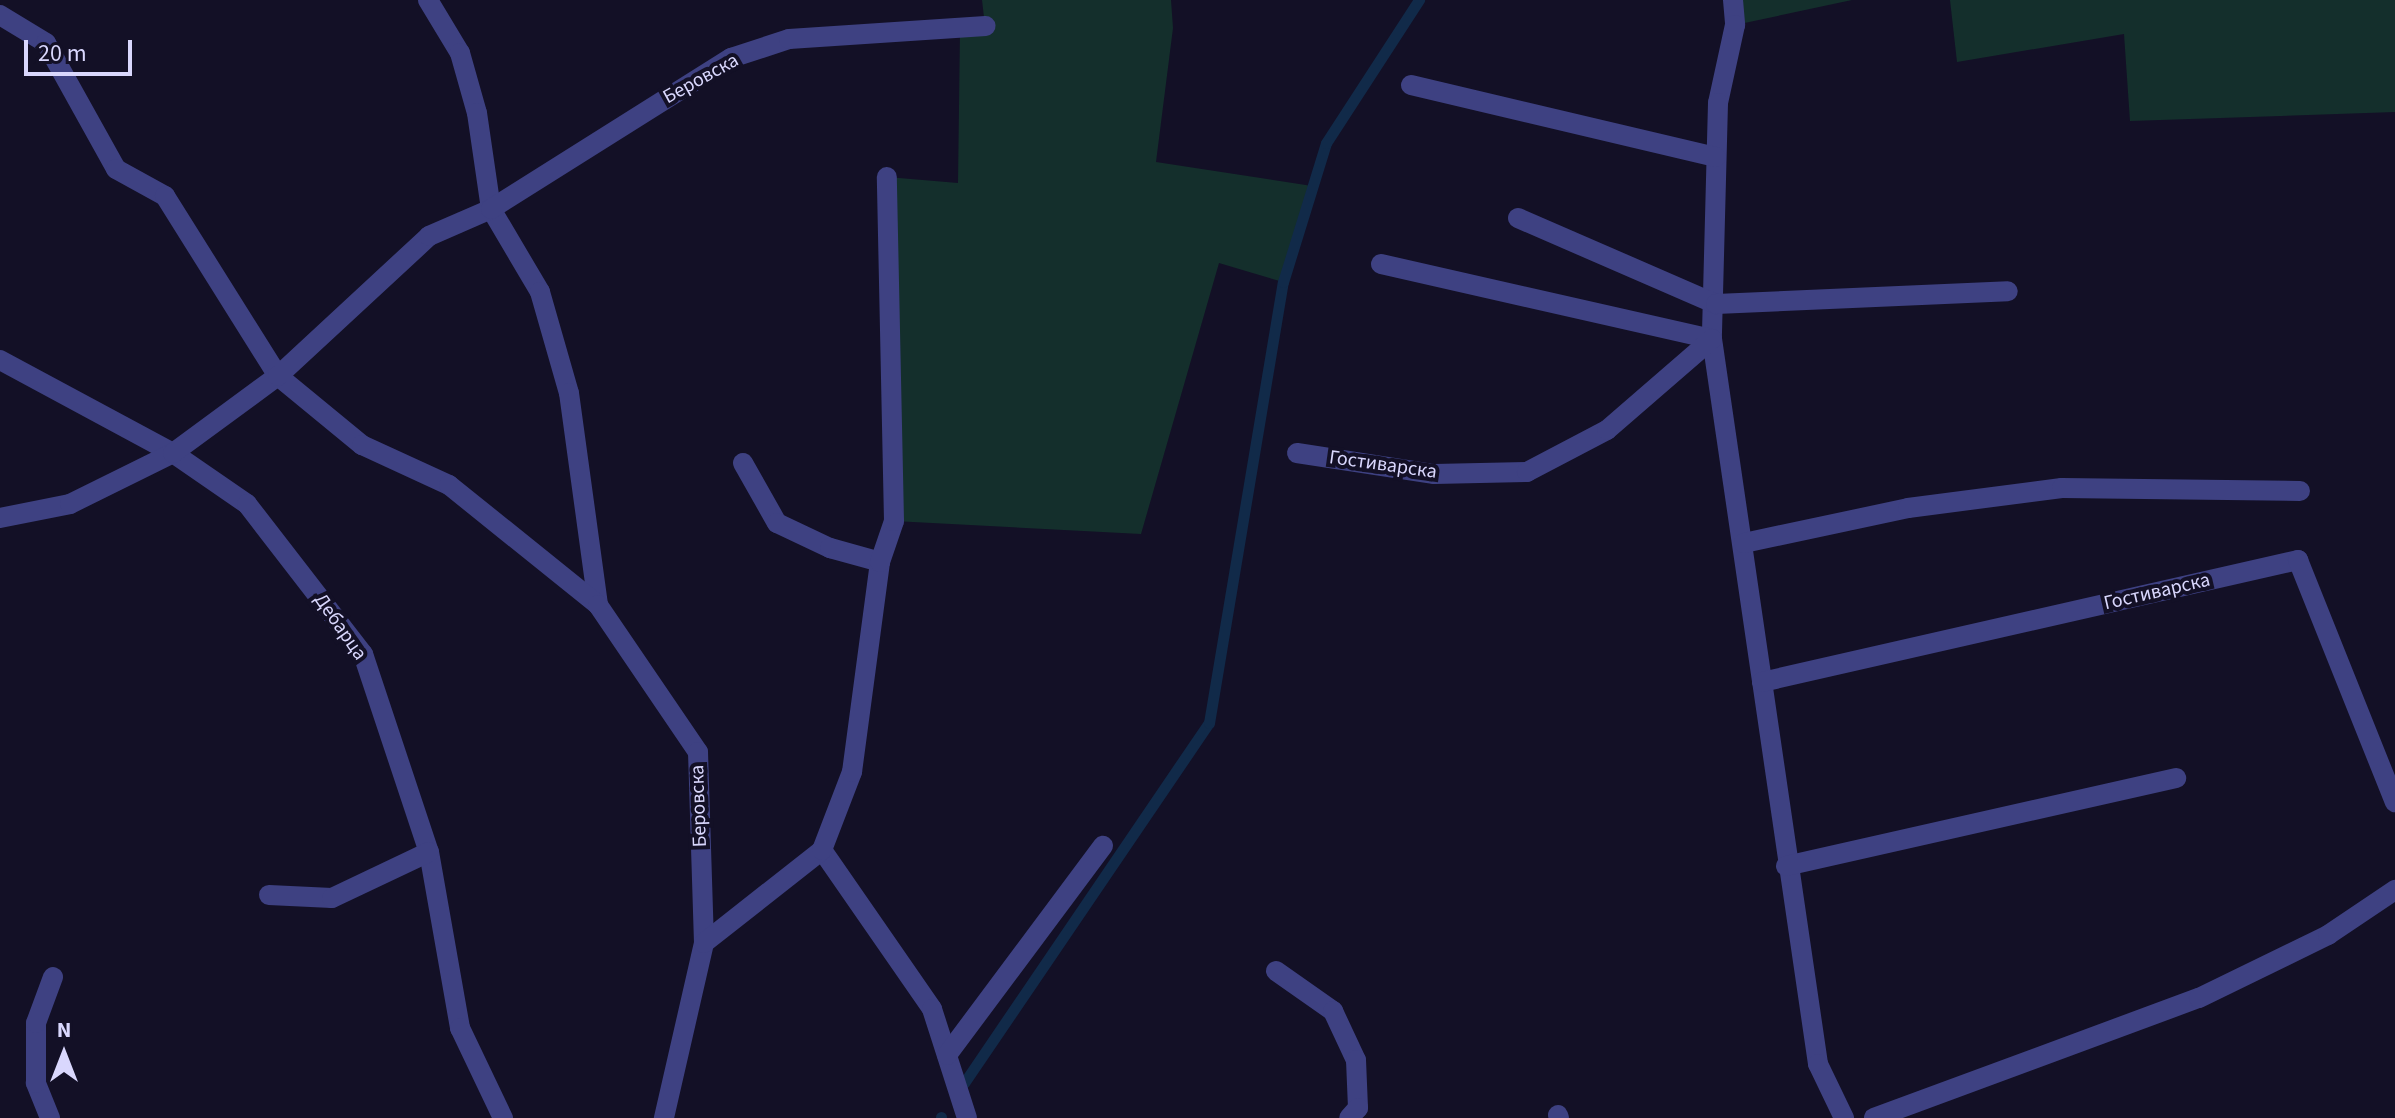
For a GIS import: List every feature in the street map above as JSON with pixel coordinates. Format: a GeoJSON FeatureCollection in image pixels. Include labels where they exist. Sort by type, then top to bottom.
{"type":"FeatureCollection","features":[{"type":"Feature","properties":{"kind":"street","name":"Беровска"},"geometry":{"type":"LineString","coordinates":[[428,0],[460,53],[477,113],[491,209],[540,292],[569,393],[598,605]]}},
{"type":"Feature","properties":{"kind":"street"},"geometry":{"type":"LineString","coordinates":[[1733,0],[1735,25],[1718,103],[1716,304],[1712,339],[1744,543],[1786,866],[1818,1064],[1844,1118]]}},
{"type":"Feature","properties":{"kind":"street","name":"Беровска"},"geometry":{"type":"LineString","coordinates":[[0,15],[46,43],[116,169],[165,196],[278,376],[362,445],[449,485],[598,605],[698,752],[704,943],[664,1118]]}},
{"type":"Feature","properties":{"kind":"street","name":"Беровска"},"geometry":{"type":"LineString","coordinates":[[173,453],[278,376],[429,236],[491,209],[731,58],[789,39],[986,26]]}},
{"type":"Feature","properties":{"kind":"street"},"geometry":{"type":"LineString","coordinates":[[1411,85],[1716,157]]}},
{"type":"Feature","properties":{"kind":"street"},"geometry":{"type":"LineString","coordinates":[[704,943],[822,850],[852,772],[880,562],[894,521],[887,177]]}},
{"type":"Feature","properties":{"kind":"street"},"geometry":{"type":"LineString","coordinates":[[1518,218],[1716,304],[2008,291]]}},
{"type":"Feature","properties":{"kind":"street"},"geometry":{"type":"LineString","coordinates":[[1381,264],[1712,339]]}},
{"type":"Feature","properties":{"kind":"street","name":"Гостиварска"},"geometry":{"type":"LineString","coordinates":[[1297,453],[1434,474],[1527,472],[1607,430],[1712,339]]}},
{"type":"Feature","properties":{"kind":"street","name":"Дебарца"},"geometry":{"type":"LineString","coordinates":[[0,360],[173,453],[247,504],[363,654],[429,852],[460,1028],[503,1118]]}},
{"type":"Feature","properties":{"kind":"street"},"geometry":{"type":"LineString","coordinates":[[0,518],[70,504],[173,453]]}},
{"type":"Feature","properties":{"kind":"street"},"geometry":{"type":"LineString","coordinates":[[743,463],[777,523],[830,548],[880,562]]}},
{"type":"Feature","properties":{"kind":"street"},"geometry":{"type":"LineString","coordinates":[[1744,543],[1908,508],[2062,488],[2300,491]]}},
{"type":"Feature","properties":{"kind":"street","name":"Гостиварска"},"geometry":{"type":"LineString","coordinates":[[1762,682],[2298,560],[2395,802]]}},
{"type":"Feature","properties":{"kind":"street"},"geometry":{"type":"LineString","coordinates":[[1786,866],[2176,778]]}},
{"type":"Feature","properties":{"kind":"street"},"geometry":{"type":"LineString","coordinates":[[947,1055],[1103,846]]}},
{"type":"Feature","properties":{"kind":"street"},"geometry":{"type":"LineString","coordinates":[[822,850],[932,1009],[967,1118]]}},
{"type":"Feature","properties":{"kind":"street"},"geometry":{"type":"LineString","coordinates":[[269,895],[332,898],[429,852]]}},
{"type":"Feature","properties":{"kind":"street"},"geometry":{"type":"LineString","coordinates":[[1874,1118],[2199,998],[2328,935],[2395,890]]}},
{"type":"Feature","properties":{"kind":"street"},"geometry":{"type":"LineString","coordinates":[[1276,971],[1333,1011],[1356,1060],[1358,1108],[1349,1118]]}},
{"type":"Feature","properties":{"kind":"street"},"geometry":{"type":"LineString","coordinates":[[50,1118],[36,1083],[36,1023],[53,977]]}},
{"type":"Feature","properties":{"kind":"green space"},"geometry":{"type":"Polygon","coordinates":[[[982,0],[1171,0],[1173,28],[1156,162],[1312,186],[1283,282],[1219,263],[1141,534],[894,521],[887,177],[958,183],[960,31],[985,26],[982,0]]]}},
{"type":"Feature","properties":{"kind":"green space"},"geometry":{"type":"Polygon","coordinates":[[[1733,0],[1852,0],[1735,25],[1733,0]]]}},
{"type":"Feature","properties":{"kind":"green space"},"geometry":{"type":"Polygon","coordinates":[[[1950,0],[2395,0],[2395,112],[2130,121],[2124,34],[1957,62],[1950,0]]]}},
{"type":"Feature","properties":{"kind":"waterway"},"geometry":{"type":"LineString","coordinates":[[964,1083],[1209,723],[1283,282],[1326,143],[1419,0]]}}]}
